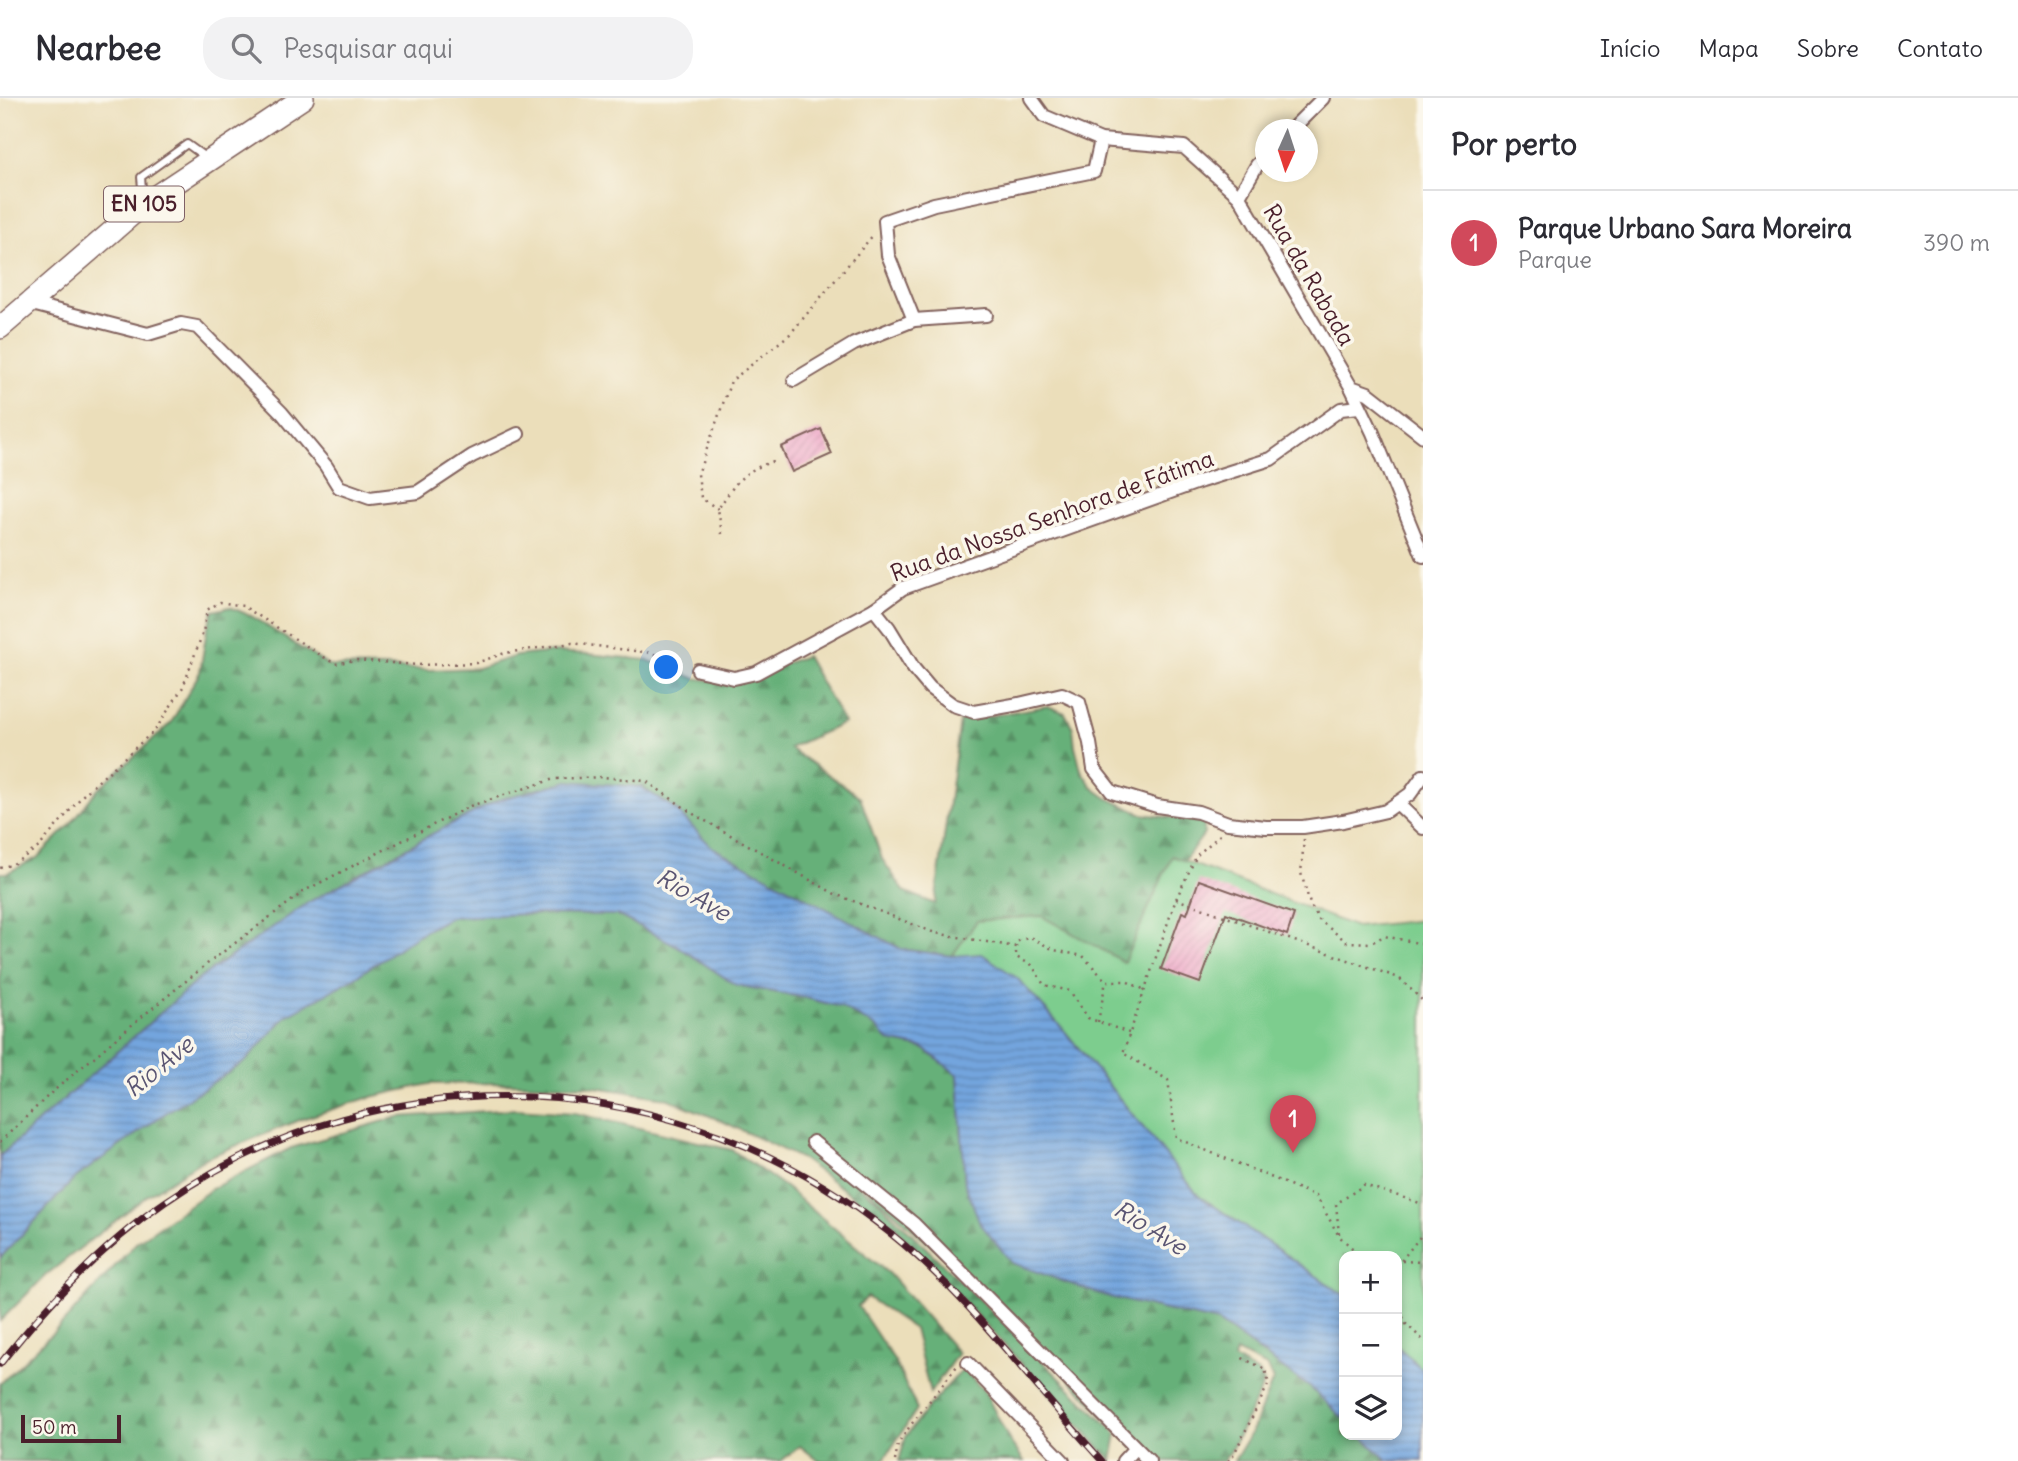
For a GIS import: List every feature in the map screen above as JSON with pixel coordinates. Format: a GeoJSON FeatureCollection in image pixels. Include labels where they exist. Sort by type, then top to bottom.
{"type":"FeatureCollection","features":[{"type":"Feature","properties":{"kind":"main road","name":"EN 105"},"geometry":{"type":"LineString","coordinates":[[0,328],[144,204],[303,98]]}},
{"type":"Feature","properties":{"kind":"street","name":"Rua da Rabada"},"geometry":{"type":"LineString","coordinates":[[1031,98],[1044,116],[1101,140],[1184,147],[1239,196],[1351,387],[1373,433],[1423,556]]}},
{"type":"Feature","properties":{"kind":"street"},"geometry":{"type":"LineString","coordinates":[[1302,119],[1324,98]]}},
{"type":"Feature","properties":{"kind":"street"},"geometry":{"type":"LineString","coordinates":[[914,320],[888,255],[885,221],[934,204],[1094,171],[1101,140]]}},
{"type":"Feature","properties":{"kind":"street"},"geometry":{"type":"LineString","coordinates":[[1239,196],[1255,168]]}},
{"type":"Feature","properties":{"kind":"street"},"geometry":{"type":"LineString","coordinates":[[28,303],[148,334],[181,324],[197,327],[282,413],[340,487],[370,498],[418,492],[472,456],[518,434]]}},
{"type":"Feature","properties":{"kind":"street"},"geometry":{"type":"LineString","coordinates":[[794,380],[854,344],[914,320],[986,315]]}},
{"type":"Feature","properties":{"kind":"street"},"geometry":{"type":"LineString","coordinates":[[1351,387],[1368,393],[1423,436]]}},
{"type":"Feature","properties":{"kind":"street","name":"Rua da Nossa Senhora de Fátima"},"geometry":{"type":"LineString","coordinates":[[698,670],[734,678],[756,673],[874,609],[903,588],[1201,481],[1271,459],[1341,409],[1359,407]]}},
{"type":"Feature","properties":{"kind":"street"},"geometry":{"type":"LineString","coordinates":[[874,609],[914,669],[930,688],[953,705],[974,712],[1062,694],[1079,702],[1094,769],[1111,792],[1157,806],[1198,812],[1233,823],[1266,827],[1303,827],[1386,811],[1410,794],[1423,776]]}},
{"type":"Feature","properties":{"kind":"street"},"geometry":{"type":"LineString","coordinates":[[1397,803],[1423,828]]}},
{"type":"Feature","properties":{"kind":"street"},"geometry":{"type":"LineString","coordinates":[[813,1142],[914,1224],[1149,1461]]}},
{"type":"Feature","properties":{"kind":"street"},"geometry":{"type":"LineString","coordinates":[[968,1363],[1063,1461]]}},
{"type":"Feature","properties":{"kind":"street"},"geometry":{"type":"LineString","coordinates":[[1123,1461],[1135,1448]]}},
{"type":"Feature","properties":{"kind":"path"},"geometry":{"type":"LineString","coordinates":[[718,509],[701,498],[698,474],[730,381],[790,334],[885,221]]}},
{"type":"Feature","properties":{"kind":"path"},"geometry":{"type":"LineString","coordinates":[[723,534],[718,509],[737,480],[754,468],[774,461]]}},
{"type":"Feature","properties":{"kind":"path"},"geometry":{"type":"LineString","coordinates":[[0,868],[13,864],[38,847],[83,795],[156,729],[183,687],[204,632],[207,610],[220,602],[243,606],[335,664],[355,660],[417,665],[476,663],[505,653],[572,643],[651,653],[698,670]]}},
{"type":"Feature","properties":{"kind":"path"},"geometry":{"type":"LineString","coordinates":[[0,1142],[51,1093],[139,1019],[306,890],[470,806],[554,779],[603,777],[646,780],[695,815],[835,894],[935,933],[1016,947]]}},
{"type":"Feature","properties":{"kind":"path"},"geometry":{"type":"LineString","coordinates":[[1233,823],[1197,855],[1176,899],[1123,1053],[1168,1080],[1176,1138],[1316,1196],[1339,1236],[1356,1251]]}},
{"type":"Feature","properties":{"kind":"path"},"geometry":{"type":"LineString","coordinates":[[1303,827],[1301,873],[1310,904],[1320,920],[1347,943],[1371,943],[1384,936],[1423,944]]}},
{"type":"Feature","properties":{"kind":"path"},"geometry":{"type":"LineString","coordinates":[[1176,899],[1399,978],[1423,1001]]}},
{"type":"Feature","properties":{"kind":"path"},"geometry":{"type":"LineString","coordinates":[[1130,1034],[1087,1018],[1070,991],[1044,985],[1032,965],[1016,957],[1017,942],[1030,937],[1054,950],[1083,956],[1106,981],[1126,981],[1145,990]]}},
{"type":"Feature","properties":{"kind":"path"},"geometry":{"type":"LineString","coordinates":[[1098,1022],[1106,981]]}},
{"type":"Feature","properties":{"kind":"path"},"geometry":{"type":"LineString","coordinates":[[1339,1236],[1336,1204],[1364,1185],[1423,1204]]}},
{"type":"Feature","properties":{"kind":"path"},"geometry":{"type":"LineString","coordinates":[[1402,1260],[1423,1233]]}},
{"type":"Feature","properties":{"kind":"path"},"geometry":{"type":"LineString","coordinates":[[1402,1261],[1423,1262]]}},
{"type":"Feature","properties":{"kind":"path"},"geometry":{"type":"LineString","coordinates":[[1402,1314],[1406,1324],[1423,1340]]}},
{"type":"Feature","properties":{"kind":"path"},"geometry":{"type":"LineString","coordinates":[[1228,1461],[1269,1383],[1265,1369],[1238,1356]]}},
{"type":"Feature","properties":{"kind":"path"},"geometry":{"type":"LineString","coordinates":[[895,1461],[898,1444],[910,1426],[962,1361],[968,1363]]}},
{"type":"Feature","properties":{"kind":"green space"},"geometry":{"type":"Polygon","coordinates":[[[230,607],[251,616],[329,666],[428,670],[478,668],[516,656],[553,652],[647,660],[694,678],[730,683],[806,656],[844,723],[789,748],[860,797],[882,859],[904,891],[935,904],[960,721],[1048,706],[1065,713],[1073,728],[1081,770],[1093,788],[1107,798],[1142,814],[1204,822],[1204,834],[1171,878],[1124,962],[1041,916],[977,921],[952,956],[901,949],[711,847],[675,809],[641,787],[432,834],[309,902],[200,978],[0,1156],[0,873],[7,873],[37,858],[69,826],[97,790],[171,723],[200,672],[207,629],[213,611],[230,607]]]}},
{"type":"Feature","properties":{"kind":"green space"},"geometry":{"type":"Polygon","coordinates":[[[1172,856],[1356,927],[1423,920],[1423,1370],[1402,1351],[1402,1251],[1339,1251],[1339,1292],[1198,1195],[1062,1028],[1017,978],[952,956],[977,921],[1041,916],[1124,962],[1172,856]]]}},
{"type":"Feature","properties":{"kind":"green space"},"geometry":{"type":"Polygon","coordinates":[[[617,915],[676,945],[736,985],[841,1007],[876,1027],[889,1041],[923,1048],[958,1075],[965,1184],[1012,1263],[1105,1296],[1218,1322],[1311,1388],[1339,1414],[1339,1440],[1366,1440],[1388,1461],[1234,1461],[1252,1431],[1273,1380],[1267,1367],[1236,1352],[1234,1359],[1260,1374],[1264,1383],[1223,1461],[1147,1461],[1003,1309],[809,1137],[806,1145],[877,1200],[1117,1434],[1112,1461],[894,1226],[802,1159],[666,1098],[589,1086],[429,1084],[367,1098],[299,1120],[206,1158],[148,1195],[46,1275],[0,1321],[0,1258],[75,1178],[164,1114],[246,1061],[286,1016],[354,978],[419,934],[450,917],[617,915]]]}},
{"type":"Feature","properties":{"kind":"green space"},"geometry":{"type":"Polygon","coordinates":[[[516,1109],[575,1113],[732,1150],[785,1187],[889,1274],[958,1353],[930,1393],[914,1329],[867,1297],[858,1306],[895,1362],[917,1409],[883,1461],[819,1461],[800,1446],[781,1461],[0,1461],[0,1384],[62,1324],[136,1243],[213,1188],[291,1148],[398,1117],[516,1109]]]}},
{"type":"Feature","properties":{"kind":"green space"},"geometry":{"type":"Polygon","coordinates":[[[963,1369],[985,1392],[1009,1440],[1024,1461],[899,1461],[906,1436],[963,1369]]]}},
{"type":"Feature","properties":{"kind":"water","name":"Rio Ave"},"geometry":{"type":"Polygon","coordinates":[[[568,781],[641,787],[675,809],[712,847],[901,949],[952,956],[982,954],[1017,978],[1062,1028],[1198,1195],[1339,1292],[1339,1414],[1311,1388],[1218,1322],[1105,1296],[1012,1263],[980,1223],[965,1184],[958,1075],[923,1048],[889,1041],[876,1027],[841,1007],[736,985],[676,945],[617,915],[450,917],[419,934],[354,978],[286,1016],[246,1061],[164,1114],[75,1178],[0,1258],[0,1156],[200,978],[309,902],[498,800],[568,781]]]}},
{"type":"Feature","properties":{"kind":"water"},"geometry":{"type":"Polygon","coordinates":[[[1402,1351],[1423,1370],[1423,1461],[1388,1461],[1366,1440],[1402,1440],[1402,1351]]]}},
{"type":"Feature","properties":{"kind":"building"},"geometry":{"type":"Polygon","coordinates":[[[821,429],[832,454],[792,472],[781,447],[821,429]]]}},
{"type":"Feature","properties":{"kind":"building"},"geometry":{"type":"Polygon","coordinates":[[[1199,880],[1294,914],[1287,935],[1226,913],[1200,983],[1161,969],[1182,912],[1187,914],[1199,880]]]}},
{"type":"Feature","properties":{"kind":"railway"},"geometry":{"type":"LineString","coordinates":[[0,1364],[56,1298],[119,1237],[165,1202],[251,1153],[343,1119],[437,1100],[532,1097],[627,1109],[720,1136],[808,1177],[890,1233],[947,1285],[1102,1461]]}},
{"type":"Feature","properties":{"kind":"place","name":"Parque Urbano Sara Moreira"},"geometry":{"type":"Point","coordinates":[1293,1153]}}]}
